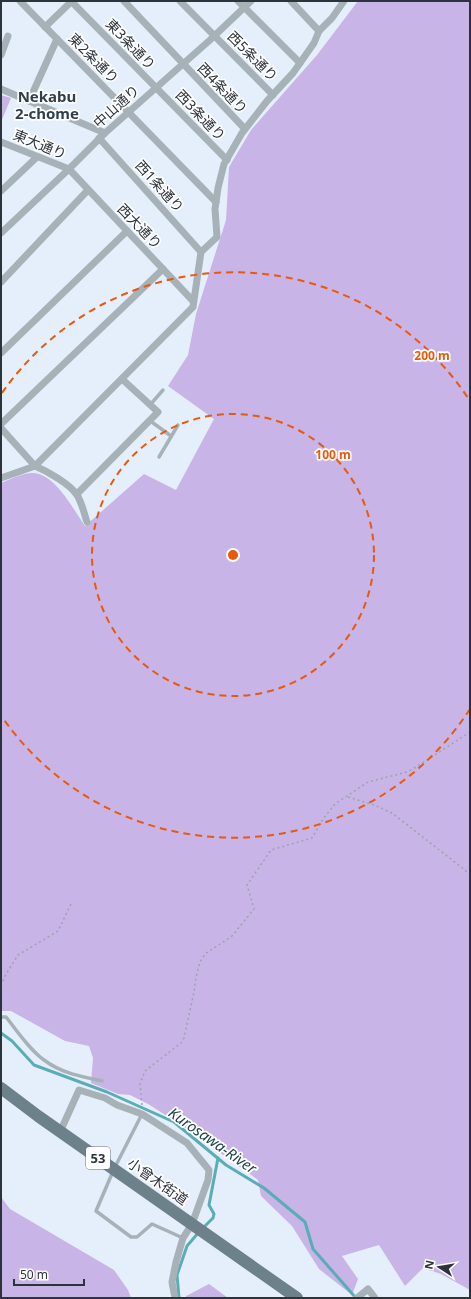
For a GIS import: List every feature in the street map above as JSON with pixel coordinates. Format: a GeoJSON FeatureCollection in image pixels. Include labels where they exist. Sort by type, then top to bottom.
{"type":"FeatureCollection","features":[{"type":"Feature","properties":{"kind":"main road","name":"小曾木街道"},"geometry":{"type":"LineString","coordinates":[[3,1094],[114,1169],[298,1298]]}},
{"type":"Feature","properties":{"kind":"street","name":"東2条通り"},"geometry":{"type":"LineString","coordinates":[[20,1],[216,202]]}},
{"type":"Feature","properties":{"kind":"street"},"geometry":{"type":"LineString","coordinates":[[45,27],[71,1]]}},
{"type":"Feature","properties":{"kind":"street","name":"東3条通り"},"geometry":{"type":"LineString","coordinates":[[71,1],[156,88]]}},
{"type":"Feature","properties":{"kind":"street","name":"西4条通り"},"geometry":{"type":"LineString","coordinates":[[124,1],[245,129]]}},
{"type":"Feature","properties":{"kind":"street","name":"西5条通り"},"geometry":{"type":"LineString","coordinates":[[180,1],[273,95]]}},
{"type":"Feature","properties":{"kind":"street"},"geometry":{"type":"LineString","coordinates":[[238,1],[300,63]]}},
{"type":"Feature","properties":{"kind":"street","name":"中山通り"},"geometry":{"type":"LineString","coordinates":[[1,233],[68,170],[102,135],[214,36],[251,1]]}},
{"type":"Feature","properties":{"kind":"street"},"geometry":{"type":"LineString","coordinates":[[291,1],[319,31]]}},
{"type":"Feature","properties":{"kind":"street"},"geometry":{"type":"LineString","coordinates":[[1,478],[35,466],[193,307],[201,252],[217,237],[215,209],[224,164],[245,129],[293,73],[314,43],[319,31],[332,18],[344,1]]}},
{"type":"Feature","properties":{"kind":"street"},"geometry":{"type":"LineString","coordinates":[[1,55],[8,36]]}},
{"type":"Feature","properties":{"kind":"street"},"geometry":{"type":"LineString","coordinates":[[29,101],[57,39]]}},
{"type":"Feature","properties":{"kind":"street","name":"西3条通り"},"geometry":{"type":"LineString","coordinates":[[156,88],[227,160]]}},
{"type":"Feature","properties":{"kind":"street"},"geometry":{"type":"LineString","coordinates":[[1,90],[29,101],[102,135]]}},
{"type":"Feature","properties":{"kind":"street","name":"西1条通り"},"geometry":{"type":"LineString","coordinates":[[102,135],[201,252]]}},
{"type":"Feature","properties":{"kind":"street","name":"東大通り"},"geometry":{"type":"LineString","coordinates":[[3,145],[68,170]]}},
{"type":"Feature","properties":{"kind":"street"},"geometry":{"type":"LineString","coordinates":[[1,191],[37,157]]}},
{"type":"Feature","properties":{"kind":"street","name":"西大通り"},"geometry":{"type":"LineString","coordinates":[[68,170],[193,301]]}},
{"type":"Feature","properties":{"kind":"street"},"geometry":{"type":"LineString","coordinates":[[1,282],[88,190]]}},
{"type":"Feature","properties":{"kind":"street"},"geometry":{"type":"LineString","coordinates":[[1,353],[127,232]]}},
{"type":"Feature","properties":{"kind":"street"},"geometry":{"type":"LineString","coordinates":[[1,424],[163,269]]}},
{"type":"Feature","properties":{"kind":"street"},"geometry":{"type":"LineString","coordinates":[[76,494],[158,412],[122,379]]}},
{"type":"Feature","properties":{"kind":"street"},"geometry":{"type":"LineString","coordinates":[[1,428],[35,466],[56,477],[76,494],[88,522]]}},
{"type":"Feature","properties":{"kind":"street"},"geometry":{"type":"LineString","coordinates":[[60,1132],[79,1090],[105,1098],[117,1105],[142,1114],[187,1143],[209,1170],[208,1180],[194,1225],[183,1238],[176,1262],[172,1282],[175,1298]]}},
{"type":"Feature","properties":{"kind":"street"},"geometry":{"type":"LineString","coordinates":[[359,1296],[368,1289],[375,1298]]}},
{"type":"Feature","properties":{"kind":"lane"},"geometry":{"type":"LineString","coordinates":[[150,404],[163,390]]}},
{"type":"Feature","properties":{"kind":"lane"},"geometry":{"type":"LineString","coordinates":[[149,420],[171,436]]}},
{"type":"Feature","properties":{"kind":"lane"},"geometry":{"type":"LineString","coordinates":[[159,457],[178,425]]}},
{"type":"Feature","properties":{"kind":"lane"},"geometry":{"type":"LineString","coordinates":[[1,1017],[6,1018],[30,1047],[44,1060],[70,1074],[102,1081]]}},
{"type":"Feature","properties":{"kind":"lane"},"geometry":{"type":"LineString","coordinates":[[142,1114],[114,1169],[96,1211],[131,1237],[137,1237],[152,1224],[183,1238]]}},
{"type":"Feature","properties":{"kind":"path"},"geometry":{"type":"LineString","coordinates":[[141,1101],[140,1084],[145,1071],[180,1043],[184,1038],[200,962],[205,954],[232,936],[254,909],[247,885],[271,850],[312,838],[323,819],[335,804],[368,782],[407,772],[470,732]]}},
{"type":"Feature","properties":{"kind":"path"},"geometry":{"type":"LineString","coordinates":[[348,796],[374,804],[392,813],[470,874]]}},
{"type":"Feature","properties":{"kind":"path"},"geometry":{"type":"LineString","coordinates":[[1,986],[5,976],[18,955],[58,931],[72,902]]}},
{"type":"Feature","properties":{"kind":"shaded area"},"geometry":{"type":"Polygon","coordinates":[[[358,1],[470,1],[470,1290],[441,1274],[423,1268],[405,1286],[379,1245],[342,1256],[358,1279],[352,1295],[319,1269],[292,1226],[261,1196],[258,1180],[183,1126],[148,1104],[130,1095],[118,1094],[91,1083],[93,1058],[89,1046],[65,1041],[11,1011],[1,1011],[1,483],[30,473],[39,474],[46,477],[53,482],[65,496],[85,526],[144,474],[176,490],[214,419],[168,386],[188,355],[196,314],[226,220],[229,167],[251,130],[317,55],[358,1]]]}},
{"type":"Feature","properties":{"kind":"shaded area"},"geometry":{"type":"Polygon","coordinates":[[[1,95],[11,98],[1,122],[1,95]]]}},
{"type":"Feature","properties":{"kind":"shaded area"},"geometry":{"type":"Polygon","coordinates":[[[1,1197],[10,1209],[114,1270],[128,1290],[131,1298],[1,1298],[1,1197]]]}},
{"type":"Feature","properties":{"kind":"shaded area"},"geometry":{"type":"Polygon","coordinates":[[[209,1284],[228,1298],[186,1298],[186,1296],[209,1284]]]}},
{"type":"Feature","properties":{"kind":"waterway","name":"Kurosawa-River"},"geometry":{"type":"LineString","coordinates":[[1,1033],[12,1041],[34,1065],[107,1092],[174,1122],[226,1165],[264,1188],[305,1222],[313,1249],[356,1298]]}},
{"type":"Feature","properties":{"kind":"waterway"},"geometry":{"type":"LineString","coordinates":[[203,1228],[213,1218],[214,1214],[209,1205],[218,1158]]}},
{"type":"Feature","properties":{"kind":"waterway"},"geometry":{"type":"LineString","coordinates":[[179,1298],[177,1275],[187,1246],[199,1232]]}},
{"type":"Feature","properties":{"kind":"district","name":"Nekabu 2-chome"},"geometry":{"type":"Point","coordinates":[47,104]}}]}
